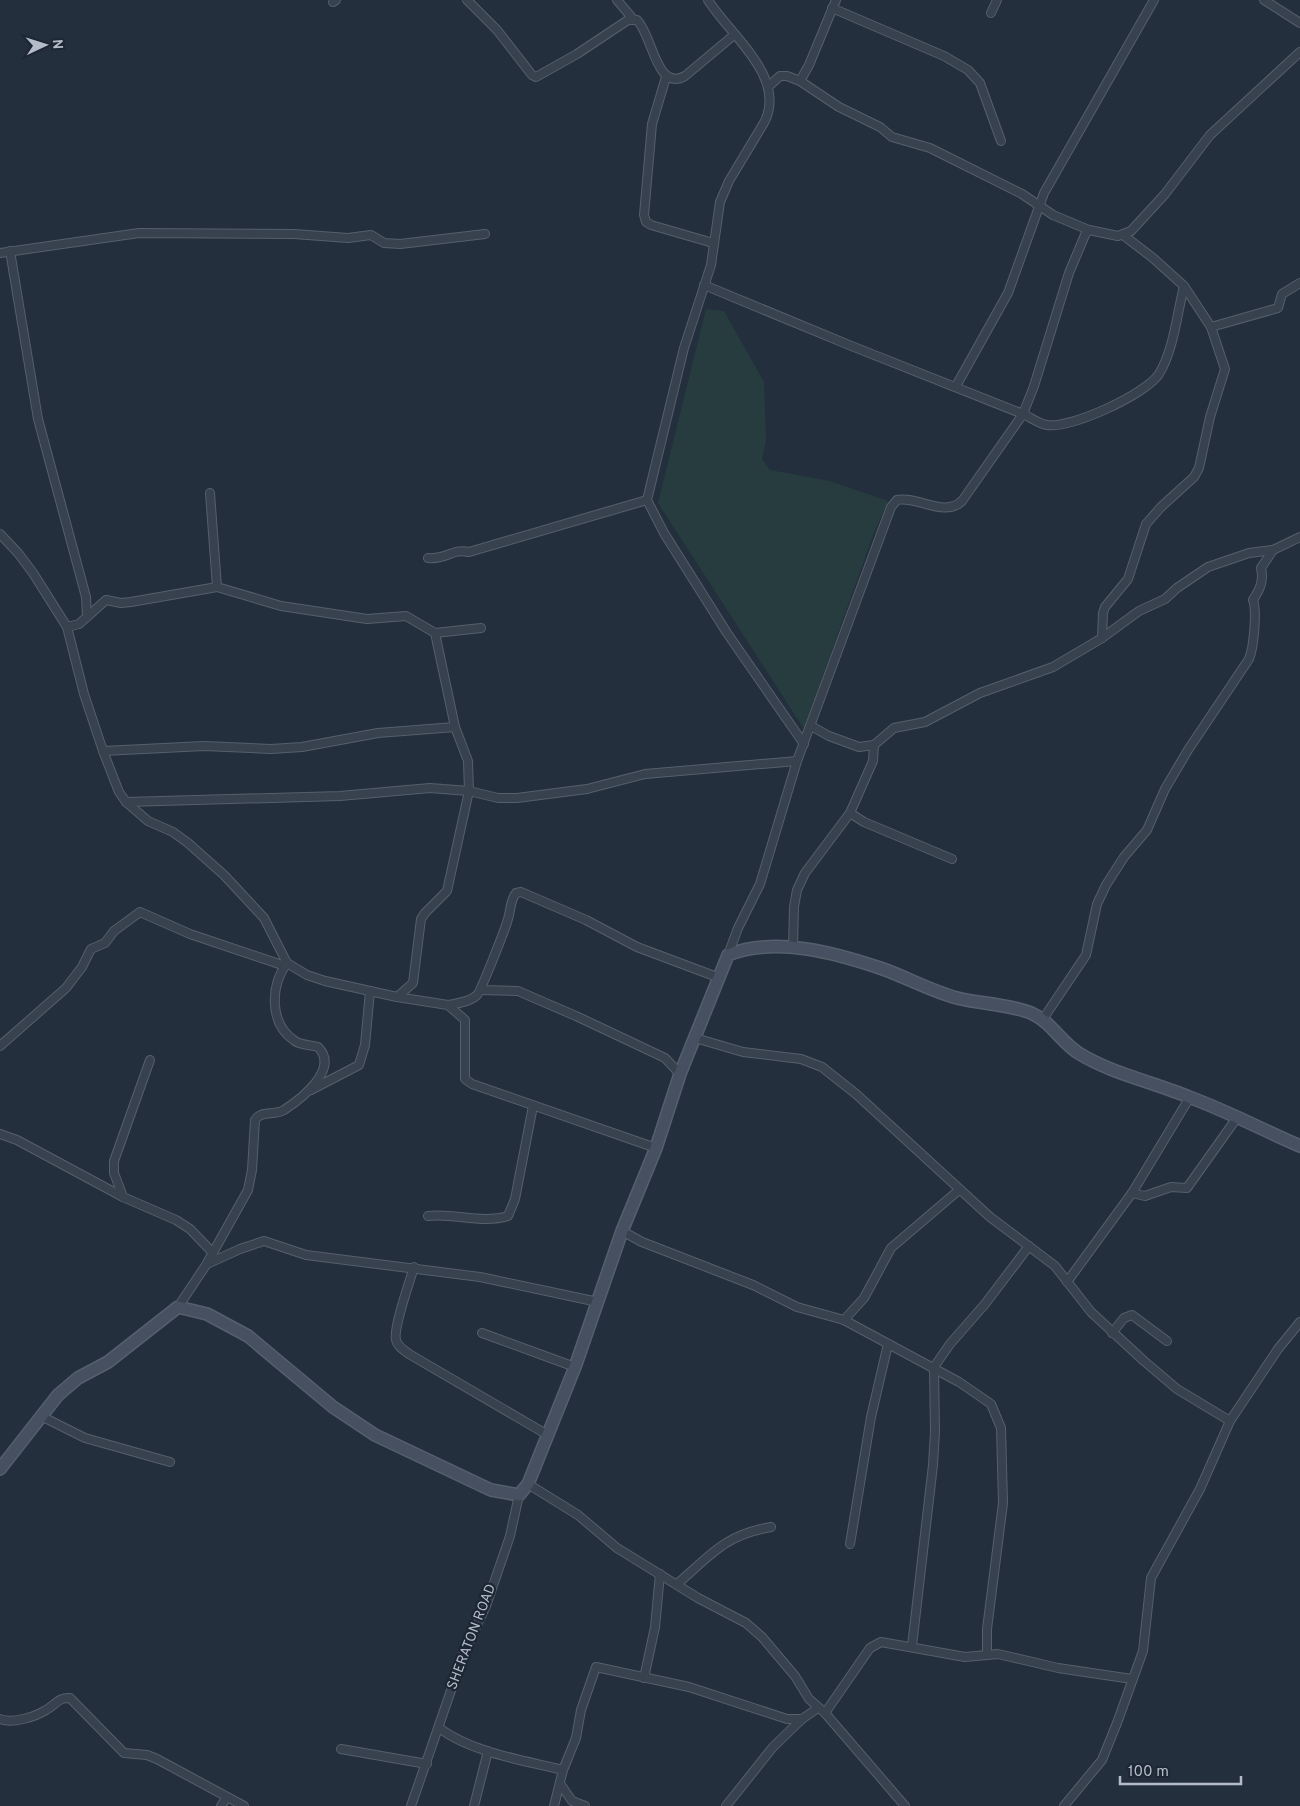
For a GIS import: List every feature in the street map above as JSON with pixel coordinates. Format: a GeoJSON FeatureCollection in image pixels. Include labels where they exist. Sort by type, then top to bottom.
{"type":"FeatureCollection","features":[{"type":"Feature","properties":{"kind":"street"},"geometry":{"type":"LineString","coordinates":[[467,0],[493,25],[532,75],[536,77],[577,54],[623,23],[633,19]]}},
{"type":"Feature","properties":{"kind":"street"},"geometry":{"type":"LineString","coordinates":[[617,0],[633,19],[642,25],[666,77],[652,124],[644,216],[646,222],[713,243]]}},
{"type":"Feature","properties":{"kind":"street"},"geometry":{"type":"LineString","coordinates":[[708,0],[761,70],[769,86],[770,110],[729,181],[720,202],[711,265],[684,348],[647,500],[664,533],[727,633],[804,744]]}},
{"type":"Feature","properties":{"kind":"street"},"geometry":{"type":"LineString","coordinates":[[991,13],[997,0]]}},
{"type":"Feature","properties":{"kind":"street"},"geometry":{"type":"LineString","coordinates":[[956,386],[1008,293],[1038,205],[1154,0]]}},
{"type":"Feature","properties":{"kind":"street"},"geometry":{"type":"LineString","coordinates":[[1264,0],[1300,23]]}},
{"type":"Feature","properties":{"kind":"street"},"geometry":{"type":"LineString","coordinates":[[800,81],[834,4],[944,56],[968,70],[980,83],[1001,140]]}},
{"type":"Feature","properties":{"kind":"street"},"geometry":{"type":"LineString","coordinates":[[666,77],[678,80],[685,76],[734,35]]}},
{"type":"Feature","properties":{"kind":"street"},"geometry":{"type":"LineString","coordinates":[[1123,235],[1130,231],[1164,194],[1210,135],[1300,52]]}},
{"type":"Feature","properties":{"kind":"street"},"geometry":{"type":"LineString","coordinates":[[769,86],[780,76],[800,81],[839,106],[880,127],[892,137],[930,148],[1038,205],[1053,215],[1089,230],[1123,235],[1153,258],[1184,286],[1212,327],[1225,369],[1210,417],[1199,468],[1194,477],[1161,507],[1146,524],[1128,578],[1105,607],[1102,638]]}},
{"type":"Feature","properties":{"kind":"street"},"geometry":{"type":"LineString","coordinates":[[178,1307],[207,1314],[248,1336],[333,1407],[375,1435],[491,1490],[519,1495],[528,1484],[546,1434],[575,1367],[622,1231],[656,1148],[680,1074],[717,978],[738,928],[760,884],[797,761],[892,508],[897,500],[906,498],[945,509],[956,507],[970,492],[1023,414],[1034,386],[1069,273],[1084,235],[1089,230]]}},
{"type":"Feature","properties":{"kind":"street"},"geometry":{"type":"LineString","coordinates":[[0,253],[140,233],[294,234],[348,238],[371,235],[384,243],[400,244],[485,234]]}},
{"type":"Feature","properties":{"kind":"street"},"geometry":{"type":"LineString","coordinates":[[10,251],[38,419],[86,597],[87,617]]}},
{"type":"Feature","properties":{"kind":"street"},"geometry":{"type":"LineString","coordinates":[[1212,327],[1278,308],[1282,294],[1300,283]]}},
{"type":"Feature","properties":{"kind":"street"},"geometry":{"type":"LineString","coordinates":[[704,285],[840,342],[956,386],[1043,424],[1056,425],[1108,407],[1147,385],[1159,375],[1184,286]]}},
{"type":"Feature","properties":{"kind":"street"},"geometry":{"type":"LineString","coordinates":[[210,494],[217,587]]}},
{"type":"Feature","properties":{"kind":"street"},"geometry":{"type":"LineString","coordinates":[[428,558],[438,559],[458,549],[469,552],[647,500]]}},
{"type":"Feature","properties":{"kind":"street"},"geometry":{"type":"LineString","coordinates":[[0,534],[23,559],[60,613],[67,627],[84,694],[119,792],[126,802],[148,821],[173,832],[188,843],[224,875],[264,918],[286,964],[275,990],[277,1021],[296,1042],[318,1047],[324,1056],[322,1073],[309,1091]]}},
{"type":"Feature","properties":{"kind":"street"},"geometry":{"type":"LineString","coordinates":[[811,726],[829,736],[859,747],[874,744],[894,728],[925,722],[980,693],[1009,681],[1041,673],[1102,638],[1128,617],[1135,615],[1148,605],[1165,599],[1177,588],[1208,567],[1249,553],[1272,550],[1300,537]]}},
{"type":"Feature","properties":{"kind":"street"},"geometry":{"type":"LineString","coordinates":[[1043,1019],[1086,955],[1097,904],[1106,885],[1124,856],[1147,830],[1165,789],[1214,709],[1250,659],[1254,648],[1253,622],[1256,608],[1253,600],[1263,577],[1261,568],[1272,550]]}},
{"type":"Feature","properties":{"kind":"street"},"geometry":{"type":"LineString","coordinates":[[67,627],[79,624],[106,600],[121,603],[132,602],[217,587],[281,606],[367,619],[406,616],[435,632],[481,628]]}},
{"type":"Feature","properties":{"kind":"street"},"geometry":{"type":"LineString","coordinates":[[397,998],[413,983],[421,919],[447,890],[469,791],[468,761],[455,727],[435,632]]}},
{"type":"Feature","properties":{"kind":"street"},"geometry":{"type":"LineString","coordinates":[[103,751],[204,746],[246,749],[286,748],[378,733],[455,727]]}},
{"type":"Feature","properties":{"kind":"street"},"geometry":{"type":"LineString","coordinates":[[792,948],[794,907],[798,890],[805,874],[850,813],[873,761],[874,744]]}},
{"type":"Feature","properties":{"kind":"street"},"geometry":{"type":"LineString","coordinates":[[126,802],[340,796],[430,788],[469,791],[498,798],[517,798],[587,789],[645,774],[797,761]]}},
{"type":"Feature","properties":{"kind":"street"},"geometry":{"type":"LineString","coordinates":[[850,813],[864,822],[952,859]]}},
{"type":"Feature","properties":{"kind":"street"},"geometry":{"type":"LineString","coordinates":[[0,1046],[66,988],[82,967],[92,949],[105,943],[114,931],[140,912],[190,934],[286,964],[307,975],[397,998],[448,1005],[472,999],[481,990],[492,958],[508,922],[512,900],[516,893],[521,892],[578,916],[638,947],[717,978]]}},
{"type":"Feature","properties":{"kind":"street"},"geometry":{"type":"LineString","coordinates":[[728,955],[745,948],[766,946],[792,948],[842,957],[882,969],[936,992],[1029,1012],[1043,1019],[1078,1053],[1129,1076],[1190,1097],[1300,1146]]}},
{"type":"Feature","properties":{"kind":"street"},"geometry":{"type":"LineString","coordinates":[[481,990],[518,991],[665,1058],[680,1074]]}},
{"type":"Feature","properties":{"kind":"street"},"geometry":{"type":"LineString","coordinates":[[0,1469],[58,1395],[78,1378],[108,1362],[178,1307],[206,1265],[248,1190],[252,1170],[255,1120],[260,1115],[283,1110],[309,1091],[359,1065],[365,1045],[370,991]]}},
{"type":"Feature","properties":{"kind":"street"},"geometry":{"type":"LineString","coordinates":[[448,1005],[465,1020],[465,1079],[472,1084],[656,1148]]}},
{"type":"Feature","properties":{"kind":"street"},"geometry":{"type":"LineString","coordinates":[[695,1038],[743,1052],[801,1059],[822,1067],[856,1094],[959,1190],[1054,1266],[1091,1312],[1112,1333],[1177,1389],[1230,1421]]}},
{"type":"Feature","properties":{"kind":"street"},"geometry":{"type":"LineString","coordinates":[[124,1197],[114,1173],[114,1161],[150,1060]]}},
{"type":"Feature","properties":{"kind":"street"},"geometry":{"type":"LineString","coordinates":[[1067,1282],[1132,1192],[1190,1097]]}},
{"type":"Feature","properties":{"kind":"street"},"geometry":{"type":"LineString","coordinates":[[428,1216],[449,1215],[470,1218],[508,1216],[515,1199],[533,1106]]}},
{"type":"Feature","properties":{"kind":"street"},"geometry":{"type":"LineString","coordinates":[[1132,1192],[1145,1196],[1171,1187],[1187,1188],[1236,1119]]}},
{"type":"Feature","properties":{"kind":"street"},"geometry":{"type":"LineString","coordinates":[[0,1134],[38,1150],[124,1197],[176,1220],[190,1229],[213,1253]]}},
{"type":"Feature","properties":{"kind":"street"},"geometry":{"type":"LineString","coordinates":[[844,1320],[864,1298],[891,1248],[959,1190]]}},
{"type":"Feature","properties":{"kind":"street"},"geometry":{"type":"LineString","coordinates":[[622,1231],[642,1242],[753,1286],[798,1307],[844,1320],[934,1367],[960,1382],[991,1404],[1001,1428],[1003,1503],[987,1630],[987,1654]]}},
{"type":"Feature","properties":{"kind":"street"},"geometry":{"type":"LineString","coordinates":[[206,1265],[240,1249],[264,1241],[306,1255],[414,1267],[480,1277],[598,1302]]}},
{"type":"Feature","properties":{"kind":"street"},"geometry":{"type":"LineString","coordinates":[[912,1646],[935,1432],[934,1367],[950,1344],[985,1304],[1029,1246]]}},
{"type":"Feature","properties":{"kind":"street"},"geometry":{"type":"LineString","coordinates":[[414,1267],[397,1326],[395,1339],[398,1345],[409,1354],[546,1434]]}},
{"type":"Feature","properties":{"kind":"street"},"geometry":{"type":"LineString","coordinates":[[1112,1333],[1124,1318],[1132,1315],[1166,1341]]}},
{"type":"Feature","properties":{"kind":"street"},"geometry":{"type":"LineString","coordinates":[[1064,1806],[1102,1760],[1143,1651],[1151,1578],[1200,1489],[1230,1421],[1278,1348],[1300,1322]]}},
{"type":"Feature","properties":{"kind":"street"},"geometry":{"type":"LineString","coordinates":[[482,1332],[575,1367]]}},
{"type":"Feature","properties":{"kind":"street"},"geometry":{"type":"LineString","coordinates":[[850,1544],[871,1418],[888,1344]]}},
{"type":"Feature","properties":{"kind":"street"},"geometry":{"type":"LineString","coordinates":[[41,1416],[85,1438],[170,1462]]}},
{"type":"Feature","properties":{"kind":"street"},"geometry":{"type":"LineString","coordinates":[[528,1484],[578,1515],[617,1548],[712,1606],[746,1623],[762,1637],[818,1708],[825,1713],[904,1806]]}},
{"type":"Feature","properties":{"kind":"street","name":"SHERATON ROAD"},"geometry":{"type":"LineString","coordinates":[[412,1806],[464,1653],[486,1606],[510,1536],[519,1495]]}},
{"type":"Feature","properties":{"kind":"street"},"geometry":{"type":"LineString","coordinates":[[676,1584],[722,1544],[752,1531],[771,1527]]}},
{"type":"Feature","properties":{"kind":"street"},"geometry":{"type":"LineString","coordinates":[[644,1678],[655,1627],[660,1574]]}},
{"type":"Feature","properties":{"kind":"street"},"geometry":{"type":"LineString","coordinates":[[825,1713],[875,1644],[881,1642],[974,1658],[987,1654],[998,1654],[1058,1668],[1132,1679]]}},
{"type":"Feature","properties":{"kind":"street"},"geometry":{"type":"LineString","coordinates":[[554,1806],[561,1785],[563,1770],[576,1738],[581,1710],[596,1667],[689,1687],[782,1718],[802,1719]]}},
{"type":"Feature","properties":{"kind":"street"},"geometry":{"type":"LineString","coordinates":[[0,1719],[10,1722],[45,1711],[63,1697],[70,1698],[124,1753],[147,1755],[157,1759],[244,1806]]}},
{"type":"Feature","properties":{"kind":"street"},"geometry":{"type":"LineString","coordinates":[[726,1806],[773,1747],[802,1719],[818,1708]]}},
{"type":"Feature","properties":{"kind":"street"},"geometry":{"type":"LineString","coordinates":[[439,1728],[452,1738],[488,1750],[563,1770]]}},
{"type":"Feature","properties":{"kind":"street"},"geometry":{"type":"LineString","coordinates":[[342,1749],[427,1764]]}},
{"type":"Feature","properties":{"kind":"street"},"geometry":{"type":"LineString","coordinates":[[474,1806],[488,1750]]}},
{"type":"Feature","properties":{"kind":"street"},"geometry":{"type":"LineString","coordinates":[[561,1785],[572,1801],[585,1806]]}},
{"type":"Feature","properties":{"kind":"street"},"geometry":{"type":"LineString","coordinates":[[221,1806],[227,1797]]}},
{"type":"Feature","properties":{"kind":"green space"},"geometry":{"type":"Polygon","coordinates":[[[706,309],[724,311],[764,382],[766,440],[762,459],[770,470],[830,481],[888,501],[872,538],[804,729],[658,503],[706,309]]]}}]}
